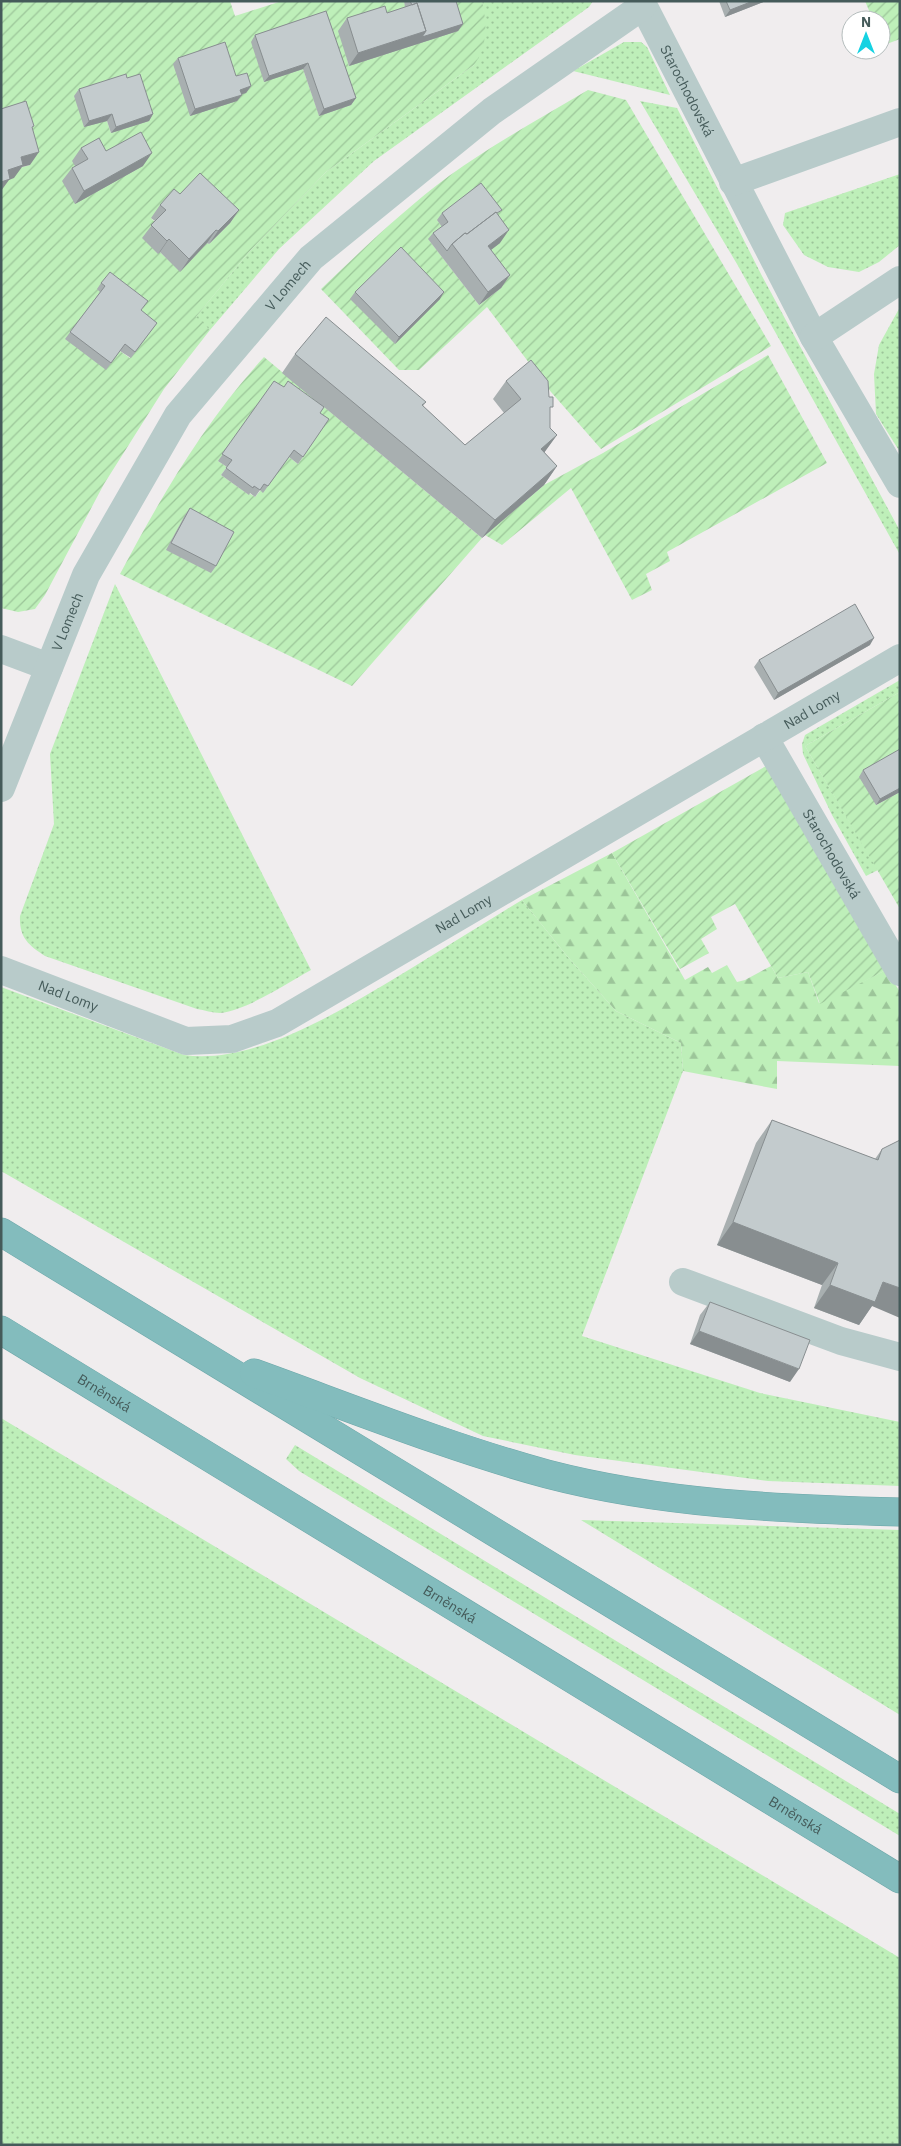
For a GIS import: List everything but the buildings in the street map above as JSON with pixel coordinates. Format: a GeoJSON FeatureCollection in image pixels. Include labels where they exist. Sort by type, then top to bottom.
{"type":"FeatureCollection","features":[{"type":"Feature","properties":{"kind":"highway"},"geometry":{"type":"LineString","coordinates":[[1,1232],[900,1779]]}},
{"type":"Feature","properties":{"kind":"highway","name":"Brněnská"},"geometry":{"type":"LineString","coordinates":[[1,1330],[900,1879]]}},
{"type":"Feature","properties":{"kind":"highway"},"geometry":{"type":"LineString","coordinates":[[201,1354],[486,1456],[549,1474],[677,1498],[748,1506],[900,1512]]}},
{"type":"Feature","properties":{"kind":"street","name":"Starochodovská"},"geometry":{"type":"LineString","coordinates":[[642,4],[814,338],[900,484]]}},
{"type":"Feature","properties":{"kind":"street","name":"V Lomech"},"geometry":{"type":"LineString","coordinates":[[1,788],[86,575],[178,415],[311,258],[492,111],[642,4]]}},
{"type":"Feature","properties":{"kind":"street"},"geometry":{"type":"LineString","coordinates":[[733,182],[900,122]]}},
{"type":"Feature","properties":{"kind":"street"},"geometry":{"type":"LineString","coordinates":[[814,338],[900,280]]}},
{"type":"Feature","properties":{"kind":"street","name":"V Lomech"},"geometry":{"type":"LineString","coordinates":[[1,649],[49,667]]}},
{"type":"Feature","properties":{"kind":"street","name":"Nad Lomy"},"geometry":{"type":"LineString","coordinates":[[1,970],[186,1041],[232,1039],[277,1023],[900,658]]}},
{"type":"Feature","properties":{"kind":"street","name":"Starochodovská"},"geometry":{"type":"LineString","coordinates":[[764,737],[900,972]]}},
{"type":"Feature","properties":{"kind":"street"},"geometry":{"type":"LineString","coordinates":[[683,1282],[841,1341],[900,1357]]}},
{"type":"Feature","properties":{"kind":"green space"},"geometry":{"type":"Polygon","coordinates":[[[1,1],[230,1],[235,16],[282,1],[404,1],[408,16],[339,31],[349,66],[449,1],[482,1],[485,17],[484,42],[479,58],[474,65],[326,172],[249,252],[196,317],[210,330],[164,389],[104,484],[45,595],[35,609],[18,612],[1,608],[1,183],[12,170],[30,165],[1,119],[1,1]],[[303,69],[319,115],[351,105],[303,69]],[[135,81],[107,121],[111,133],[135,81]],[[151,218],[156,223],[157,253],[160,252],[180,271],[229,223],[151,218]],[[100,292],[120,351],[130,358],[136,317],[143,308],[100,292]]]}},
{"type":"Feature","properties":{"kind":"green space"},"geometry":{"type":"Polygon","coordinates":[[[482,1],[593,1],[589,7],[374,161],[279,249],[210,330],[195,318],[249,252],[326,172],[474,65],[485,23],[482,1]]]}},
{"type":"Feature","properties":{"kind":"green space"},"geometry":{"type":"Polygon","coordinates":[[[865,1],[900,1],[900,39],[891,42],[891,10],[869,10],[865,1]]]}},
{"type":"Feature","properties":{"kind":"green space"},"geometry":{"type":"Polygon","coordinates":[[[624,42],[641,42],[647,47],[670,95],[573,71],[624,42]]]}},
{"type":"Feature","properties":{"kind":"green space"},"geometry":{"type":"Polygon","coordinates":[[[588,90],[626,100],[771,346],[601,449],[551,392],[487,307],[419,370],[399,370],[321,289],[399,216],[449,176],[500,142],[588,90]],[[437,220],[444,229],[429,240],[479,305],[501,288],[437,220]]]}},
{"type":"Feature","properties":{"kind":"green space"},"geometry":{"type":"Polygon","coordinates":[[[640,101],[677,108],[762,276],[900,531],[899,553],[737,264],[640,101]]]}},
{"type":"Feature","properties":{"kind":"green space"},"geometry":{"type":"Polygon","coordinates":[[[900,174],[900,245],[879,262],[859,272],[828,267],[804,255],[783,225],[785,213],[900,174]]]}},
{"type":"Feature","properties":{"kind":"green space"},"geometry":{"type":"Polygon","coordinates":[[[900,307],[900,452],[876,414],[874,374],[879,345],[900,307]]]}},
{"type":"Feature","properties":{"kind":"green space"},"geometry":{"type":"Polygon","coordinates":[[[768,355],[827,463],[667,552],[670,561],[646,574],[652,590],[632,600],[571,488],[502,545],[485,535],[544,485],[603,453],[768,355]]]}},
{"type":"Feature","properties":{"kind":"green space"},"geometry":{"type":"Polygon","coordinates":[[[264,357],[482,538],[352,686],[120,574],[185,461],[242,382],[264,357]],[[324,426],[218,461],[227,467],[221,475],[255,497],[289,457],[298,464],[324,426]]]}},
{"type":"Feature","properties":{"kind":"green space"},"geometry":{"type":"Polygon","coordinates":[[[115,584],[311,970],[279,989],[231,1011],[214,1013],[197,1009],[45,956],[29,944],[21,930],[20,916],[54,824],[50,754],[115,584]]]}},
{"type":"Feature","properties":{"kind":"green space"},"geometry":{"type":"Polygon","coordinates":[[[900,680],[900,692],[805,746],[878,870],[866,876],[832,815],[803,754],[802,744],[805,735],[900,680]]]}},
{"type":"Feature","properties":{"kind":"green space"},"geometry":{"type":"Polygon","coordinates":[[[900,692],[900,755],[876,805],[900,792],[900,909],[805,746],[900,692]]]}},
{"type":"Feature","properties":{"kind":"green space"},"geometry":{"type":"Polygon","coordinates":[[[766,766],[886,970],[820,1004],[808,972],[778,978],[735,904],[711,917],[717,929],[701,939],[709,953],[680,969],[612,853],[766,766]]]}},
{"type":"Feature","properties":{"kind":"green space"},"geometry":{"type":"Polygon","coordinates":[[[612,853],[685,980],[708,967],[712,973],[727,965],[737,982],[745,980],[771,966],[778,978],[808,972],[819,1003],[886,970],[900,992],[900,1066],[777,1061],[777,1089],[683,1071],[681,1043],[616,1011],[567,956],[522,900],[612,853]]]}},
{"type":"Feature","properties":{"kind":"green space"},"geometry":{"type":"Polygon","coordinates":[[[522,900],[567,956],[616,1011],[681,1043],[683,1071],[582,1336],[760,1393],[900,1422],[900,1486],[768,1481],[575,1455],[483,1436],[360,1378],[1,1171],[1,987],[184,1055],[213,1056],[243,1051],[273,1041],[334,1013],[522,900]]]}},
{"type":"Feature","properties":{"kind":"green space"},"geometry":{"type":"Polygon","coordinates":[[[1,1418],[900,1958],[900,2145],[1,2145],[1,1418]]]}},
{"type":"Feature","properties":{"kind":"green space"},"geometry":{"type":"Polygon","coordinates":[[[295,1445],[900,1814],[900,1836],[299,1471],[286,1459],[295,1445]]]}},
{"type":"Feature","properties":{"kind":"green space"},"geometry":{"type":"Polygon","coordinates":[[[581,1520],[900,1530],[900,1715],[581,1520]]]}}]}
